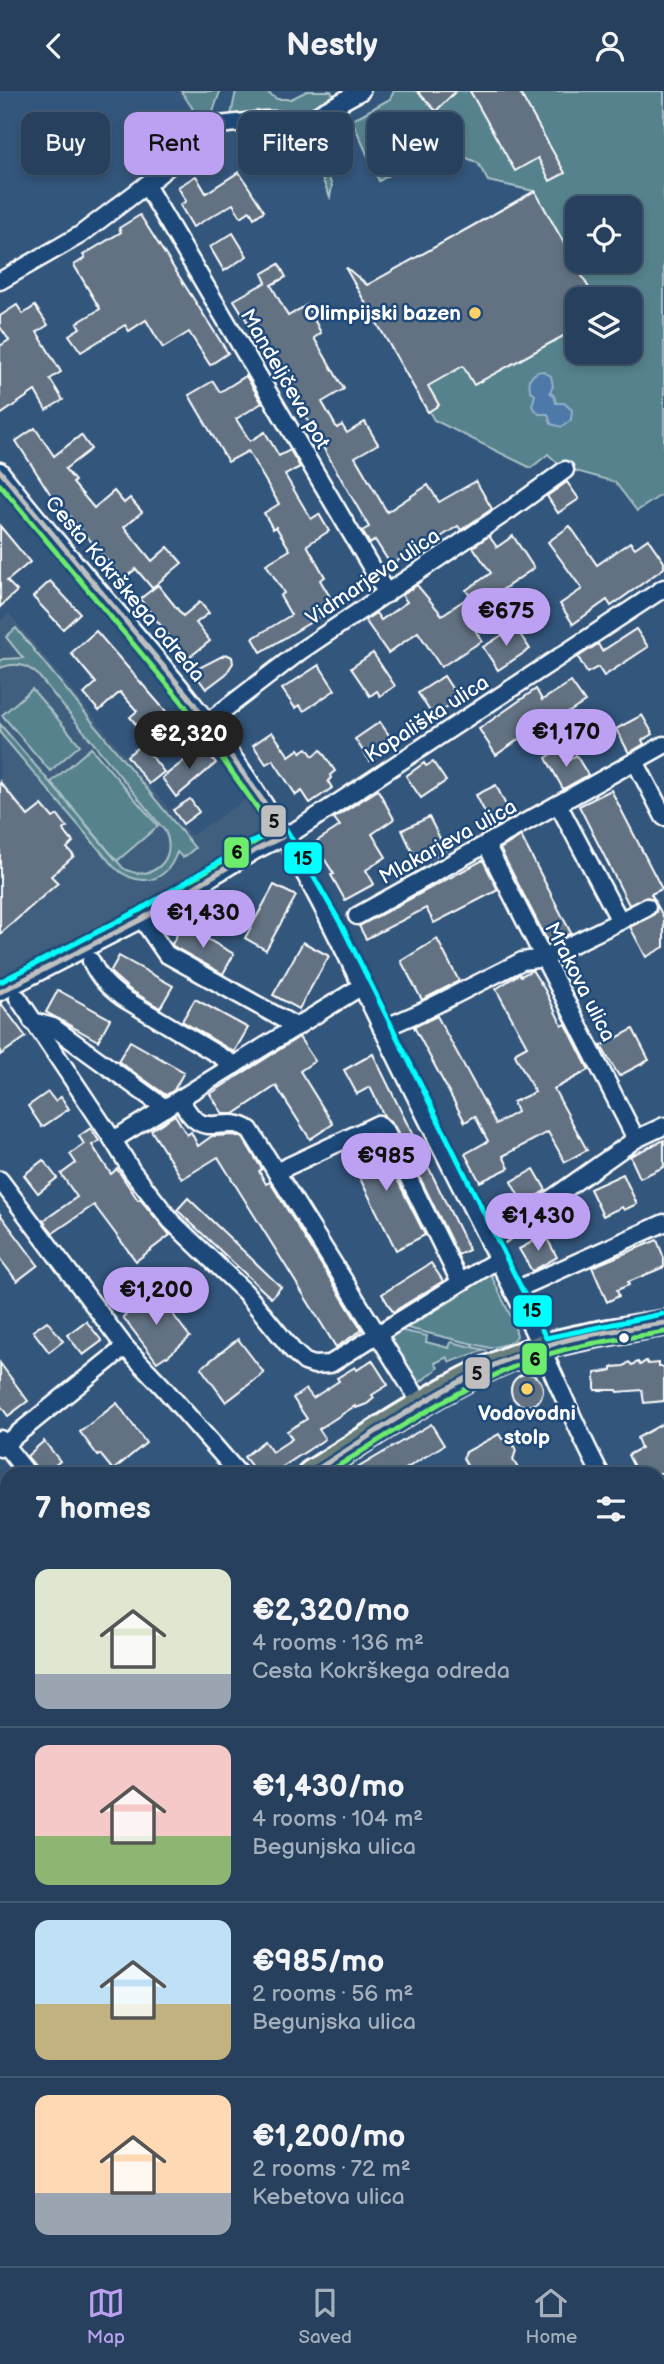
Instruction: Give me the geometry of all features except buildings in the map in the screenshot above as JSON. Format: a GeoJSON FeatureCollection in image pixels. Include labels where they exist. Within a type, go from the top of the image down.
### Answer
{"type":"FeatureCollection","features":[{"type":"Feature","properties":{"kind":"main road"},"geometry":{"type":"LineString","coordinates":[[321,1467],[433,1398],[492,1368],[541,1348],[664,1323]]}},
{"type":"Feature","properties":{"kind":"street"},"geometry":{"type":"LineString","coordinates":[[0,281],[80,235],[219,125],[264,120],[309,120],[361,91]]}},
{"type":"Feature","properties":{"kind":"street","name":"Mandeljčeva pot"},"geometry":{"type":"LineString","coordinates":[[146,185],[387,594]]}},
{"type":"Feature","properties":{"kind":"street","name":"Vidmarjeva ulica"},"geometry":{"type":"LineString","coordinates":[[208,722],[302,650],[565,470]]}},
{"type":"Feature","properties":{"kind":"street","name":"Cesta Kokrškega odreda"},"geometry":{"type":"LineString","coordinates":[[0,471],[85,575],[154,653],[208,722],[264,804],[297,860],[362,986],[597,1467]]}},
{"type":"Feature","properties":{"kind":"street","name":"Kopališka ulica"},"geometry":{"type":"LineString","coordinates":[[0,992],[142,919],[256,850],[309,822],[664,588]]}},
{"type":"Feature","properties":{"kind":"street","name":"Mlakarjeva ulica"},"geometry":{"type":"LineString","coordinates":[[357,916],[664,745]]}},
{"type":"Feature","properties":{"kind":"street"},"geometry":{"type":"LineString","coordinates":[[636,762],[664,817]]}},
{"type":"Feature","properties":{"kind":"street"},"geometry":{"type":"LineString","coordinates":[[558,804],[620,921]]}},
{"type":"Feature","properties":{"kind":"street","name":"Mrakova ulica"},"geometry":{"type":"LineString","coordinates":[[486,844],[636,1139]]}},
{"type":"Feature","properties":{"kind":"street"},"geometry":{"type":"LineString","coordinates":[[382,1029],[522,961],[544,958],[647,907]]}},
{"type":"Feature","properties":{"kind":"street"},"geometry":{"type":"LineString","coordinates":[[142,919],[166,954],[297,1027]]}},
{"type":"Feature","properties":{"kind":"street"},"geometry":{"type":"LineString","coordinates":[[91,961],[99,977],[115,992],[235,1065]]}},
{"type":"Feature","properties":{"kind":"street"},"geometry":{"type":"LineString","coordinates":[[113,1140],[362,986]]}},
{"type":"Feature","properties":{"kind":"street"},"geometry":{"type":"LineString","coordinates":[[18,998],[132,1171],[171,1221],[244,1292],[304,1362],[314,1365],[330,1364],[375,1329],[497,1260]]}},
{"type":"Feature","properties":{"kind":"street"},"geometry":{"type":"LineString","coordinates":[[32,1021],[54,1027],[165,1108]]}},
{"type":"Feature","properties":{"kind":"street"},"geometry":{"type":"LineString","coordinates":[[180,1099],[191,1117],[199,1123],[208,1126],[242,1124],[250,1131],[413,1391]]}},
{"type":"Feature","properties":{"kind":"street"},"geometry":{"type":"LineString","coordinates":[[276,1172],[378,1123],[386,1132],[460,1282]]}},
{"type":"Feature","properties":{"kind":"street"},"geometry":{"type":"LineString","coordinates":[[489,1243],[636,1139],[664,1126]]}},
{"type":"Feature","properties":{"kind":"street"},"geometry":{"type":"LineString","coordinates":[[0,1180],[125,1347],[233,1467]]}},
{"type":"Feature","properties":{"kind":"street"},"geometry":{"type":"LineString","coordinates":[[513,1291],[664,1223]]}},
{"type":"Feature","properties":{"kind":"street"},"geometry":{"type":"LineString","coordinates":[[22,1467],[1,1444],[125,1347]]}},
{"type":"Feature","properties":{"kind":"shaded area"},"geometry":{"type":"Polygon","coordinates":[[[542,371],[551,376],[553,386],[550,392],[556,403],[564,403],[572,410],[571,420],[562,427],[551,424],[548,414],[539,414],[532,406],[535,395],[530,390],[529,379],[542,371]]]}},
{"type":"Feature","properties":{"kind":"shaded area"},"geometry":{"type":"Polygon","coordinates":[[[9,613],[191,836],[246,799],[260,826],[251,838],[184,882],[0,980],[0,621],[9,613]]]}},
{"type":"Feature","properties":{"kind":"green space"},"geometry":{"type":"Polygon","coordinates":[[[181,91],[220,91],[213,112],[192,112],[193,109],[181,91]]]}},
{"type":"Feature","properties":{"kind":"green space"},"geometry":{"type":"Polygon","coordinates":[[[236,91],[265,91],[277,99],[291,99],[307,91],[331,91],[334,97],[302,112],[238,112],[231,115],[236,91]]]}},
{"type":"Feature","properties":{"kind":"green space"},"geometry":{"type":"Polygon","coordinates":[[[394,91],[664,91],[664,493],[637,511],[615,482],[573,470],[568,473],[548,454],[531,468],[434,420],[358,290],[359,277],[368,285],[534,191],[488,181],[478,163],[463,156],[463,112],[367,112],[367,154],[353,119],[390,99],[394,91]]]}},
{"type":"Feature","properties":{"kind":"green space"},"geometry":{"type":"Polygon","coordinates":[[[321,175],[328,175],[332,186],[330,197],[321,175]]]}},
{"type":"Feature","properties":{"kind":"green space"},"geometry":{"type":"Polygon","coordinates":[[[376,175],[389,175],[379,181],[376,175]]]}},
{"type":"Feature","properties":{"kind":"green space"},"geometry":{"type":"Polygon","coordinates":[[[16,628],[195,848],[183,858],[177,852],[166,871],[159,876],[142,880],[123,874],[114,867],[0,733],[0,724],[123,868],[143,873],[152,871],[165,860],[168,842],[165,831],[37,674],[20,665],[0,668],[0,661],[3,659],[23,658],[6,637],[16,628]]]}},
{"type":"Feature","properties":{"kind":"green space"},"geometry":{"type":"Polygon","coordinates":[[[32,689],[80,745],[50,771],[2,715],[32,689]]]}},
{"type":"Feature","properties":{"kind":"green space"},"geometry":{"type":"Polygon","coordinates":[[[91,748],[158,826],[117,861],[51,782],[91,748]]]}},
{"type":"Feature","properties":{"kind":"green space"},"geometry":{"type":"Polygon","coordinates":[[[490,1273],[514,1323],[517,1336],[512,1341],[490,1348],[407,1328],[461,1295],[463,1286],[490,1273]]]}},
{"type":"Feature","properties":{"kind":"green space"},"geometry":{"type":"Polygon","coordinates":[[[394,1329],[427,1336],[426,1342],[449,1348],[451,1342],[485,1350],[450,1362],[447,1357],[435,1363],[438,1368],[415,1386],[389,1343],[388,1336],[394,1329]]]}},
{"type":"Feature","properties":{"kind":"transit line","name":"5"},"geometry":{"type":"LineString","coordinates":[[0,471],[189,697],[265,804],[282,837],[142,919],[0,992]]}},
{"type":"Feature","properties":{"kind":"transit line","name":"6"},"geometry":{"type":"LineString","coordinates":[[0,485],[182,702],[258,809],[270,833],[138,911],[0,982]]}},
{"type":"Feature","properties":{"kind":"transit line","name":"15"},"geometry":{"type":"LineString","coordinates":[[0,982],[138,911],[252,842],[279,829],[286,829],[341,924],[546,1338],[662,1314]]}},
{"type":"Feature","properties":{"kind":"transit line","name":"5"},"geometry":{"type":"LineString","coordinates":[[321,1467],[452,1386],[511,1358],[572,1339],[664,1323]]}},
{"type":"Feature","properties":{"kind":"transit line","name":"6"},"geometry":{"type":"LineString","coordinates":[[337,1467],[432,1408],[514,1367],[573,1348],[664,1332]]}},
{"type":"Feature","properties":{"kind":"place","name":"Olimpijski bazen"},"geometry":{"type":"Point","coordinates":[475,313]}},
{"type":"Feature","properties":{"kind":"place","name":"Vodovodni stolp"},"geometry":{"type":"Point","coordinates":[527,1389]}}]}
